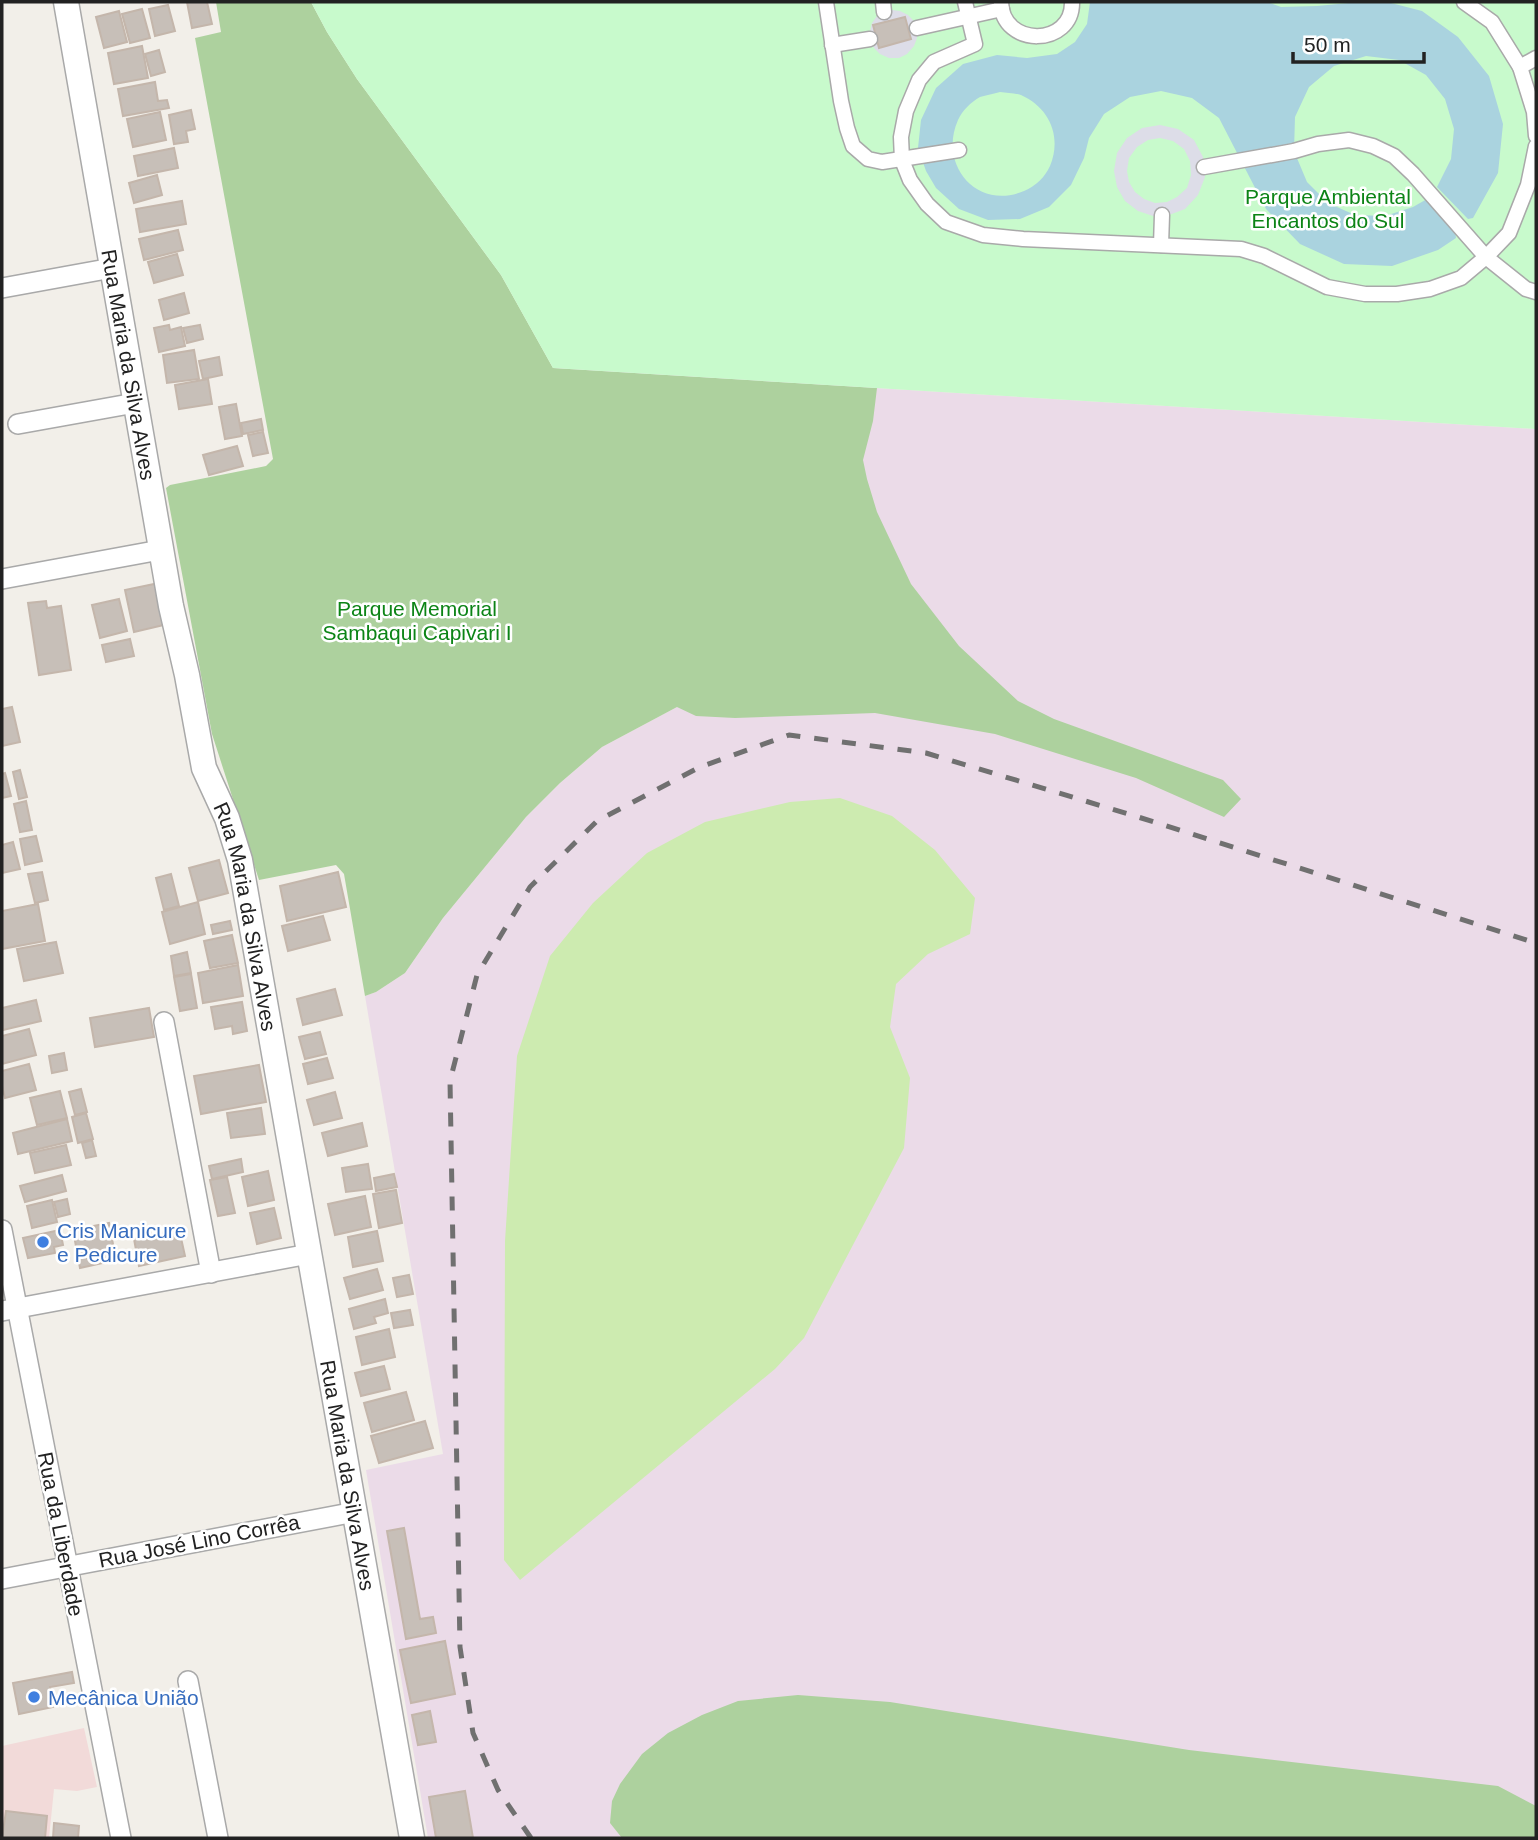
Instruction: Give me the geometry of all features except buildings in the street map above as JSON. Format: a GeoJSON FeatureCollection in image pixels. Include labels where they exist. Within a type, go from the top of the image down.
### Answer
{"type":"FeatureCollection","features":[{"type":"Feature","properties":{"kind":"street","name":"Rua Maria da Silva Alves"},"geometry":{"type":"LineString","coordinates":[[66,2],[171,606],[205,768],[227,818],[240,860],[412,1838]]}},
{"type":"Feature","properties":{"kind":"street"},"geometry":{"type":"LineString","coordinates":[[826,2],[844,114],[853,146],[868,159],[882,162],[959,150]]}},
{"type":"Feature","properties":{"kind":"street"},"geometry":{"type":"LineString","coordinates":[[917,28],[967,9],[1002,5],[1007,21],[1017,31],[1031,37],[1045,36],[1058,31],[1068,20],[1072,2]]}},
{"type":"Feature","properties":{"kind":"street"},"geometry":{"type":"LineString","coordinates":[[1464,2],[1492,22],[1520,67],[1534,112],[1536,136]]}},
{"type":"Feature","properties":{"kind":"street"},"geometry":{"type":"LineString","coordinates":[[967,9],[975,44],[934,62],[919,80],[906,111],[901,136],[909,159],[910,180],[927,204],[946,222],[983,235],[1241,249],[1264,256],[1327,287],[1396,294],[1430,289],[1461,278],[1509,233],[1528,185],[1536,146]]}},
{"type":"Feature","properties":{"kind":"street"},"geometry":{"type":"LineString","coordinates":[[832,45],[870,39]]}},
{"type":"Feature","properties":{"kind":"street"},"geometry":{"type":"LineString","coordinates":[[1520,67],[1536,58]]}},
{"type":"Feature","properties":{"kind":"street"},"geometry":{"type":"LineString","coordinates":[[1204,167],[1349,140],[1373,146],[1394,156],[1413,174],[1486,257],[1526,289],[1536,292]]}},
{"type":"Feature","properties":{"kind":"street"},"geometry":{"type":"LineString","coordinates":[[1161,246],[1162,215]]}},
{"type":"Feature","properties":{"kind":"street"},"geometry":{"type":"LineString","coordinates":[[2,288],[112,268]]}},
{"type":"Feature","properties":{"kind":"street"},"geometry":{"type":"LineString","coordinates":[[19,424],[135,403]]}},
{"type":"Feature","properties":{"kind":"street"},"geometry":{"type":"LineString","coordinates":[[2,579],[160,550]]}},
{"type":"Feature","properties":{"kind":"street"},"geometry":{"type":"LineString","coordinates":[[164,1022],[211,1273]]}},
{"type":"Feature","properties":{"kind":"street","name":"Rua da Liberdade"},"geometry":{"type":"LineString","coordinates":[[2,1230],[9,1309],[67,1566],[121,1838]]}},
{"type":"Feature","properties":{"kind":"street"},"geometry":{"type":"LineString","coordinates":[[9,1309],[309,1254]]}},
{"type":"Feature","properties":{"kind":"street","name":"Rua José Lino Corrêa"},"geometry":{"type":"LineString","coordinates":[[2,1578],[355,1512]]}},
{"type":"Feature","properties":{"kind":"street"},"geometry":{"type":"LineString","coordinates":[[188,1681],[218,1838]]}},
{"type":"Feature","properties":{"kind":"shaded area"},"geometry":{"type":"Polygon","coordinates":[[[892,10],[900,11],[913,20],[917,28],[917,38],[907,54],[899,58],[889,58],[874,48],[870,31],[877,16],[892,10]],[[905,17],[873,25],[879,48],[911,39],[905,17]]]}},
{"type":"Feature","properties":{"kind":"shaded area"},"geometry":{"type":"Polygon","coordinates":[[[1160,125],[1178,129],[1194,140],[1203,157],[1205,177],[1198,195],[1185,209],[1169,215],[1153,216],[1138,211],[1125,201],[1117,187],[1114,171],[1117,153],[1127,138],[1142,128],[1160,125]],[[1160,138],[1148,140],[1137,147],[1129,158],[1129,182],[1135,192],[1144,199],[1155,203],[1167,202],[1187,188],[1191,175],[1190,161],[1184,149],[1173,141],[1160,138]]]}},
{"type":"Feature","properties":{"kind":"shaded area"},"geometry":{"type":"Polygon","coordinates":[[[553,368],[1536,429],[1536,1838],[428,1838],[366,1470],[443,1454],[365,996],[405,973],[443,918],[526,817],[560,783],[602,747],[677,707],[553,368]]]}},
{"type":"Feature","properties":{"kind":"shaded area"},"geometry":{"type":"Polygon","coordinates":[[[84,1728],[97,1787],[77,1791],[54,1789],[49,1838],[2,1838],[2,1746],[84,1728]]]}},
{"type":"Feature","properties":{"kind":"green space","name":"Parque Memorial Sambaqui Capivari I"},"geometry":{"type":"Polygon","coordinates":[[[216,2],[311,2],[357,79],[501,275],[553,368],[877,388],[873,421],[863,460],[877,512],[911,584],[959,646],[1018,701],[1054,719],[1223,780],[1241,799],[1224,817],[1136,778],[995,734],[875,713],[735,718],[696,716],[677,707],[602,747],[560,783],[526,817],[443,918],[405,973],[365,996],[344,874],[336,865],[259,880],[212,734],[166,488],[266,466],[273,459],[195,38],[221,32],[216,2]]]}},
{"type":"Feature","properties":{"kind":"green space","name":"Parque Ambiental Encantos do Sul"},"geometry":{"type":"Polygon","coordinates":[[[311,2],[1536,2],[1536,429],[553,368],[501,275],[357,79],[311,2]]]}},
{"type":"Feature","properties":{"kind":"green space"},"geometry":{"type":"Polygon","coordinates":[[[840,798],[892,816],[935,850],[975,898],[970,934],[928,954],[896,984],[890,1027],[910,1078],[904,1148],[804,1338],[775,1369],[520,1580],[504,1560],[505,1241],[517,1056],[550,956],[593,903],[647,853],[705,822],[790,802],[840,798]]]}},
{"type":"Feature","properties":{"kind":"green space"},"geometry":{"type":"Polygon","coordinates":[[[798,1695],[890,1702],[1189,1750],[1498,1786],[1536,1806],[1536,1838],[622,1838],[610,1823],[612,1801],[620,1784],[642,1754],[668,1733],[702,1715],[738,1701],[798,1695]]]}},
{"type":"Feature","properties":{"kind":"water"},"geometry":{"type":"Polygon","coordinates":[[[1090,2],[1267,2],[1281,7],[1359,2],[1391,3],[1422,11],[1458,37],[1489,76],[1503,124],[1498,173],[1473,218],[1468,219],[1437,187],[1451,159],[1454,129],[1445,99],[1426,75],[1399,60],[1366,56],[1334,66],[1309,87],[1295,117],[1294,151],[1307,182],[1328,203],[1355,215],[1385,216],[1413,207],[1427,199],[1455,231],[1456,238],[1438,250],[1392,266],[1344,264],[1300,244],[1266,209],[1219,118],[1192,98],[1161,91],[1130,97],[1104,114],[1089,138],[1084,158],[1071,185],[1049,207],[1020,219],[988,220],[959,209],[936,188],[926,171],[918,148],[921,120],[936,88],[963,64],[997,55],[1027,58],[1057,54],[1075,42],[1087,24],[1090,2]],[[1000,92],[980,97],[964,110],[953,137],[953,153],[966,180],[977,189],[991,195],[1007,196],[1028,189],[1043,177],[1050,166],[1055,145],[1051,125],[1039,107],[1021,95],[1000,92]]]}},
{"type":"Feature","properties":{"kind":"railway"},"geometry":{"type":"LineString","coordinates":[[531,1838],[498,1790],[473,1733],[460,1647],[450,1081],[477,975],[530,887],[597,821],[700,767],[789,735],[926,753],[1536,943]]}},
{"type":"Feature","properties":{"kind":"place","name":"Cris Manicure e Pedicure"},"geometry":{"type":"Point","coordinates":[43,1242]}},
{"type":"Feature","properties":{"kind":"place","name":"Mecânica União"},"geometry":{"type":"Point","coordinates":[34,1697]}}]}
